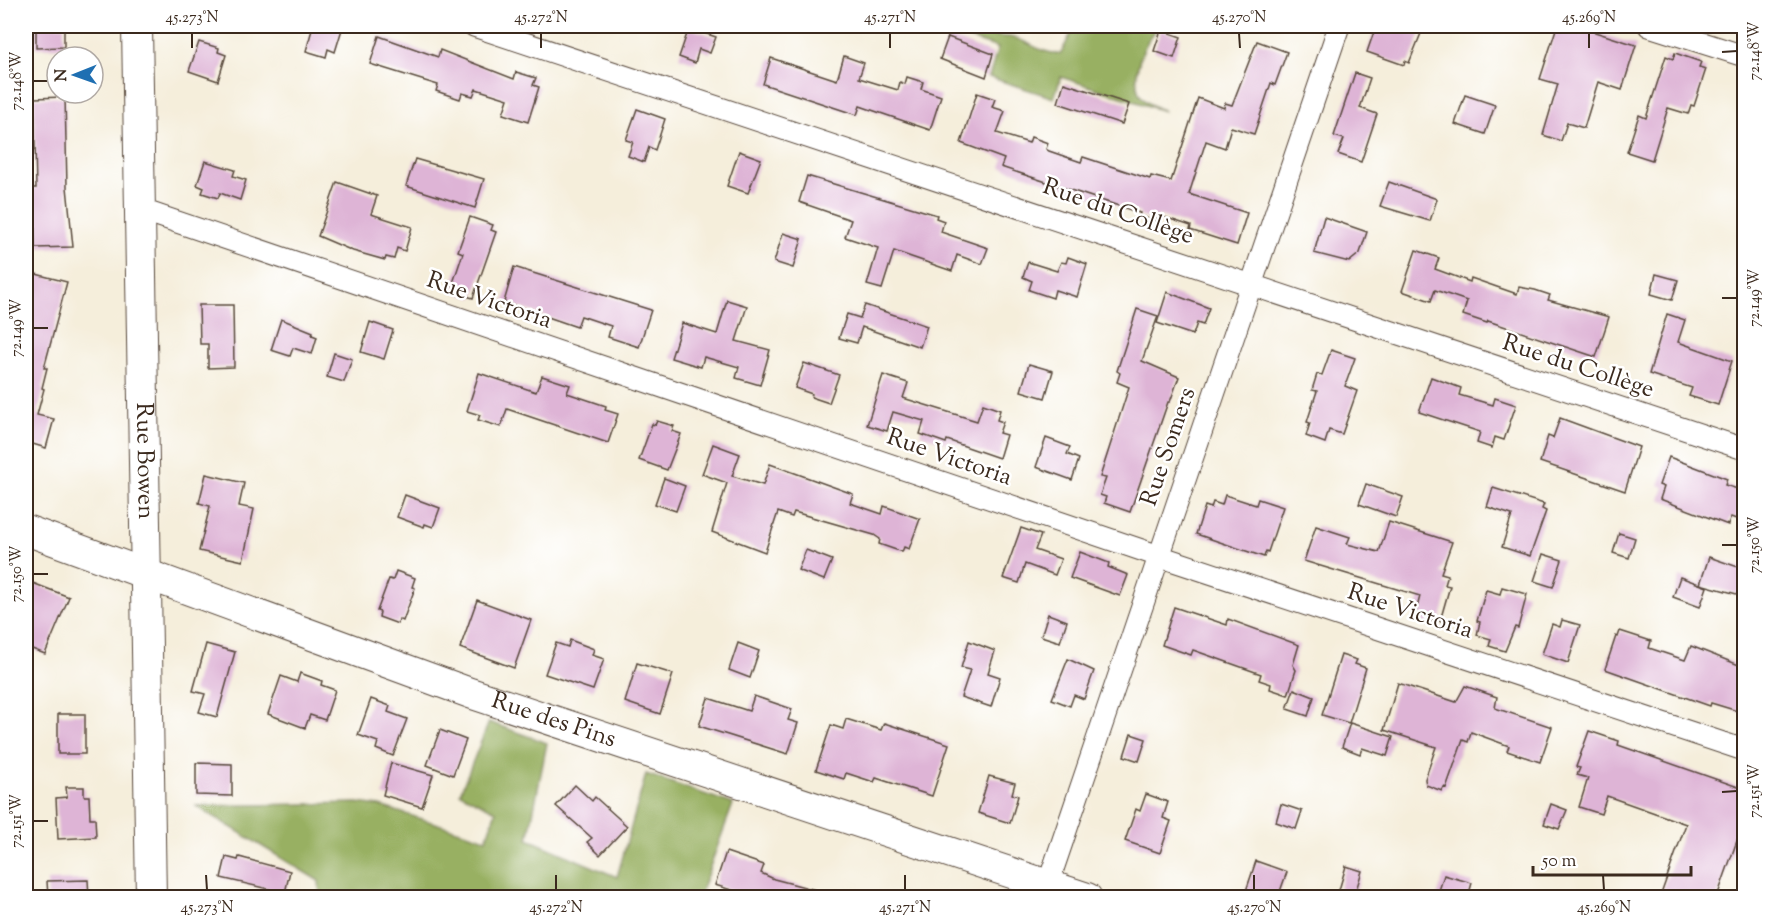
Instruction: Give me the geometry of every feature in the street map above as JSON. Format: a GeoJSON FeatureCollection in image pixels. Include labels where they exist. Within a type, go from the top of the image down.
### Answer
{"type":"FeatureCollection","features":[{"type":"Feature","properties":{"kind":"street","name":"Rue Bowen"},"geometry":{"type":"LineString","coordinates":[[137,26],[152,897]]}},
{"type":"Feature","properties":{"kind":"street","name":"Rue du Collège"},"geometry":{"type":"LineString","coordinates":[[474,26],[1744,449]]}},
{"type":"Feature","properties":{"kind":"street","name":"Rue Somers"},"geometry":{"type":"LineString","coordinates":[[1048,884],[1339,26]]}},
{"type":"Feature","properties":{"kind":"street"},"geometry":{"type":"LineString","coordinates":[[1649,26],[1744,56]]}},
{"type":"Feature","properties":{"kind":"street","name":"Rue Victoria"},"geometry":{"type":"LineString","coordinates":[[139,209],[1159,556],[1744,750]]}},
{"type":"Feature","properties":{"kind":"street","name":"Rue des Pins"},"geometry":{"type":"LineString","coordinates":[[26,530],[554,722],[1087,897]]}},
{"type":"Feature","properties":{"kind":"green space"},"geometry":{"type":"Polygon","coordinates":[[[931,26],[984,26],[985,32],[989,34],[1014,38],[1048,52],[1061,53],[1075,26],[1161,26],[1149,39],[1144,49],[1137,72],[1137,82],[1138,92],[1143,99],[1164,111],[1061,77],[1054,98],[989,77],[998,48],[931,26]]]}},
{"type":"Feature","properties":{"kind":"green space"},"geometry":{"type":"Polygon","coordinates":[[[489,722],[547,743],[528,839],[617,877],[646,774],[733,804],[699,897],[601,897],[585,891],[575,898],[320,897],[319,881],[196,806],[357,803],[380,806],[486,839],[496,811],[460,793],[489,722]]]}},
{"type":"Feature","properties":{"kind":"building"},"geometry":{"type":"Polygon","coordinates":[[[36,26],[64,26],[64,45],[45,45],[45,48],[36,48],[36,26]]]}},
{"type":"Feature","properties":{"kind":"building"},"geometry":{"type":"Polygon","coordinates":[[[313,26],[343,26],[335,52],[328,49],[326,57],[306,51],[313,26]]]}},
{"type":"Feature","properties":{"kind":"building"},"geometry":{"type":"Polygon","coordinates":[[[1376,26],[1424,26],[1409,63],[1405,61],[1404,65],[1367,52],[1376,26]]]}},
{"type":"Feature","properties":{"kind":"building"},"geometry":{"type":"Polygon","coordinates":[[[1557,26],[1576,26],[1636,45],[1622,90],[1598,82],[1584,128],[1567,123],[1561,141],[1543,135],[1558,84],[1540,79],[1557,26]]]}},
{"type":"Feature","properties":{"kind":"building"},"geometry":{"type":"Polygon","coordinates":[[[689,28],[716,37],[710,53],[699,49],[695,63],[679,57],[689,28]]]}},
{"type":"Feature","properties":{"kind":"building"},"geometry":{"type":"Polygon","coordinates":[[[1161,30],[1181,37],[1174,58],[1154,51],[1161,30]]]}},
{"type":"Feature","properties":{"kind":"building"},"geometry":{"type":"Polygon","coordinates":[[[379,36],[438,57],[440,50],[514,79],[516,72],[536,78],[533,85],[539,87],[528,122],[503,114],[508,99],[476,89],[473,96],[462,93],[460,99],[436,91],[438,85],[370,64],[379,36]]]}},
{"type":"Feature","properties":{"kind":"building"},"geometry":{"type":"Polygon","coordinates":[[[948,37],[993,54],[986,77],[940,59],[948,37]]]}},
{"type":"Feature","properties":{"kind":"building"},"geometry":{"type":"Polygon","coordinates":[[[1257,41],[1287,52],[1275,85],[1271,83],[1254,134],[1231,127],[1225,148],[1206,141],[1189,194],[1247,213],[1237,245],[1190,230],[1191,226],[1161,216],[1157,216],[1156,221],[1139,216],[1140,213],[1001,167],[1004,159],[961,143],[977,93],[995,99],[992,107],[1005,111],[997,133],[1029,143],[1031,137],[1048,143],[1046,149],[1049,151],[1081,162],[1083,157],[1150,179],[1151,176],[1171,181],[1198,98],[1224,108],[1225,103],[1232,105],[1257,41]]]}},
{"type":"Feature","properties":{"kind":"building"},"geometry":{"type":"Polygon","coordinates":[[[199,42],[219,48],[218,52],[226,55],[218,81],[189,71],[199,42]]]}},
{"type":"Feature","properties":{"kind":"building"},"geometry":{"type":"Polygon","coordinates":[[[1675,53],[1701,62],[1699,67],[1706,69],[1694,106],[1691,105],[1688,114],[1668,108],[1652,160],[1627,152],[1639,115],[1646,118],[1666,56],[1673,59],[1675,53]]]}},
{"type":"Feature","properties":{"kind":"building"},"geometry":{"type":"Polygon","coordinates":[[[844,56],[864,63],[859,78],[898,90],[900,82],[905,84],[907,77],[923,82],[921,89],[941,96],[930,130],[860,106],[857,115],[763,84],[771,58],[837,80],[844,56]]]}},
{"type":"Feature","properties":{"kind":"building"},"geometry":{"type":"Polygon","coordinates":[[[1355,73],[1370,78],[1360,108],[1377,114],[1361,162],[1338,154],[1344,139],[1334,136],[1355,73]]]}},
{"type":"Feature","properties":{"kind":"building"},"geometry":{"type":"Polygon","coordinates":[[[1064,83],[1129,104],[1122,124],[1058,103],[1064,83]]]}},
{"type":"Feature","properties":{"kind":"building"},"geometry":{"type":"Polygon","coordinates":[[[1465,95],[1495,105],[1485,134],[1455,124],[1465,95]]]}},
{"type":"Feature","properties":{"kind":"building"},"geometry":{"type":"Polygon","coordinates":[[[34,98],[45,98],[45,105],[65,105],[67,187],[73,247],[35,248],[34,210],[26,210],[26,188],[36,188],[34,98]]]}},
{"type":"Feature","properties":{"kind":"building"},"geometry":{"type":"Polygon","coordinates":[[[637,109],[665,119],[655,150],[649,147],[644,162],[628,156],[633,142],[626,140],[637,109]]]}},
{"type":"Feature","properties":{"kind":"building"},"geometry":{"type":"Polygon","coordinates":[[[739,151],[761,159],[748,193],[727,186],[739,151]]]}},
{"type":"Feature","properties":{"kind":"building"},"geometry":{"type":"Polygon","coordinates":[[[415,159],[484,179],[475,208],[406,186],[415,159]]]}},
{"type":"Feature","properties":{"kind":"building"},"geometry":{"type":"Polygon","coordinates":[[[205,161],[235,170],[233,176],[246,180],[240,200],[220,193],[218,198],[202,193],[204,188],[197,185],[205,161]]]}},
{"type":"Feature","properties":{"kind":"building"},"geometry":{"type":"Polygon","coordinates":[[[807,176],[937,215],[936,218],[944,221],[941,232],[988,248],[982,264],[957,255],[952,271],[894,251],[882,289],[867,285],[878,248],[845,237],[851,220],[799,202],[807,176]]]}},
{"type":"Feature","properties":{"kind":"building"},"geometry":{"type":"Polygon","coordinates":[[[337,182],[377,196],[371,214],[412,227],[405,251],[397,248],[394,259],[386,257],[385,260],[353,251],[318,236],[337,182]]]}},
{"type":"Feature","properties":{"kind":"building"},"geometry":{"type":"Polygon","coordinates":[[[1389,182],[1437,199],[1430,221],[1380,206],[1389,182]]]}},
{"type":"Feature","properties":{"kind":"building"},"geometry":{"type":"Polygon","coordinates":[[[470,217],[493,225],[491,230],[496,232],[473,298],[456,293],[457,288],[452,286],[463,253],[458,251],[470,217]]]}},
{"type":"Feature","properties":{"kind":"building"},"geometry":{"type":"Polygon","coordinates":[[[1324,217],[1367,232],[1360,253],[1349,262],[1314,253],[1324,217]]]}},
{"type":"Feature","properties":{"kind":"building"},"geometry":{"type":"Polygon","coordinates":[[[783,233],[802,239],[793,268],[774,262],[783,233]]]}},
{"type":"Feature","properties":{"kind":"building"},"geometry":{"type":"Polygon","coordinates":[[[1416,250],[1439,258],[1435,269],[1470,282],[1471,278],[1517,294],[1519,287],[1535,290],[1550,295],[1548,300],[1609,317],[1596,357],[1488,321],[1487,323],[1463,315],[1467,301],[1435,290],[1431,301],[1402,291],[1416,250]]]}},
{"type":"Feature","properties":{"kind":"building"},"geometry":{"type":"Polygon","coordinates":[[[1068,257],[1087,264],[1077,297],[1055,290],[1053,298],[1029,290],[1032,281],[1023,277],[1028,262],[1057,271],[1061,262],[1066,263],[1068,257]]]}},
{"type":"Feature","properties":{"kind":"building"},"geometry":{"type":"Polygon","coordinates":[[[514,267],[651,310],[639,347],[608,337],[611,326],[581,316],[577,327],[504,302],[514,267]]]}},
{"type":"Feature","properties":{"kind":"building"},"geometry":{"type":"Polygon","coordinates":[[[32,273],[67,282],[44,368],[47,368],[42,388],[44,389],[37,415],[54,419],[46,448],[26,442],[26,297],[32,273]]]}},
{"type":"Feature","properties":{"kind":"building"},"geometry":{"type":"Polygon","coordinates":[[[1656,274],[1678,280],[1672,300],[1651,294],[1656,274]]]}},
{"type":"Feature","properties":{"kind":"building"},"geometry":{"type":"Polygon","coordinates":[[[1167,292],[1209,308],[1203,325],[1197,323],[1193,335],[1157,323],[1167,292]]]}},
{"type":"Feature","properties":{"kind":"building"},"geometry":{"type":"Polygon","coordinates":[[[727,300],[747,306],[736,341],[770,350],[760,385],[736,378],[739,367],[704,357],[701,367],[671,358],[682,323],[717,334],[727,300]]]}},
{"type":"Feature","properties":{"kind":"building"},"geometry":{"type":"Polygon","coordinates":[[[199,305],[233,305],[234,367],[208,368],[208,344],[200,344],[199,305]]]}},
{"type":"Feature","properties":{"kind":"building"},"geometry":{"type":"Polygon","coordinates":[[[865,305],[927,326],[920,347],[862,327],[857,343],[839,338],[847,314],[860,318],[865,305]]]}},
{"type":"Feature","properties":{"kind":"building"},"geometry":{"type":"Polygon","coordinates":[[[1137,309],[1158,316],[1142,361],[1179,377],[1170,402],[1168,402],[1130,512],[1104,503],[1106,497],[1100,495],[1106,478],[1100,477],[1129,387],[1117,382],[1120,373],[1117,371],[1137,309]]]}},
{"type":"Feature","properties":{"kind":"building"},"geometry":{"type":"Polygon","coordinates":[[[1667,314],[1685,320],[1678,342],[1732,361],[1718,405],[1689,396],[1692,388],[1649,374],[1667,314]]]}},
{"type":"Feature","properties":{"kind":"building"},"geometry":{"type":"Polygon","coordinates":[[[281,319],[313,332],[312,335],[317,337],[312,354],[293,348],[290,356],[271,350],[281,319]]]}},
{"type":"Feature","properties":{"kind":"building"},"geometry":{"type":"Polygon","coordinates":[[[370,322],[393,330],[384,359],[361,352],[370,322]]]}},
{"type":"Feature","properties":{"kind":"building"},"geometry":{"type":"Polygon","coordinates":[[[1331,350],[1355,358],[1345,386],[1357,391],[1342,434],[1329,430],[1325,443],[1306,436],[1310,423],[1307,422],[1317,391],[1312,390],[1317,374],[1322,375],[1331,350]]]}},
{"type":"Feature","properties":{"kind":"building"},"geometry":{"type":"Polygon","coordinates":[[[334,353],[352,359],[344,382],[327,377],[334,353]]]}},
{"type":"Feature","properties":{"kind":"building"},"geometry":{"type":"Polygon","coordinates":[[[804,363],[839,375],[829,403],[795,388],[804,363]]]}},
{"type":"Feature","properties":{"kind":"building"},"geometry":{"type":"Polygon","coordinates":[[[1029,364],[1053,371],[1045,398],[1021,391],[1029,364]]]}},
{"type":"Feature","properties":{"kind":"building"},"geometry":{"type":"Polygon","coordinates":[[[479,373],[536,392],[542,376],[570,385],[567,393],[606,406],[605,410],[618,414],[608,443],[507,409],[501,427],[478,420],[480,415],[467,411],[479,373]]]}},
{"type":"Feature","properties":{"kind":"building"},"geometry":{"type":"Polygon","coordinates":[[[883,375],[908,383],[903,398],[977,421],[983,404],[1000,410],[997,420],[1003,422],[999,433],[1006,435],[999,458],[947,440],[946,443],[920,434],[924,421],[893,412],[887,431],[867,425],[883,375]]]}},
{"type":"Feature","properties":{"kind":"building"},"geometry":{"type":"Polygon","coordinates":[[[1431,377],[1461,388],[1459,395],[1493,405],[1495,398],[1516,405],[1504,440],[1495,437],[1492,448],[1477,443],[1480,432],[1419,412],[1431,377]]]}},
{"type":"Feature","properties":{"kind":"building"},"geometry":{"type":"Polygon","coordinates":[[[1560,418],[1639,447],[1625,491],[1540,462],[1548,436],[1553,438],[1560,418]]]}},
{"type":"Feature","properties":{"kind":"building"},"geometry":{"type":"Polygon","coordinates":[[[657,421],[674,426],[672,431],[681,434],[667,470],[639,460],[652,424],[655,425],[657,421]]]}},
{"type":"Feature","properties":{"kind":"building"},"geometry":{"type":"Polygon","coordinates":[[[1046,438],[1070,447],[1067,454],[1079,459],[1072,480],[1036,467],[1046,438]]]}},
{"type":"Feature","properties":{"kind":"building"},"geometry":{"type":"Polygon","coordinates":[[[713,444],[740,454],[732,476],[763,485],[770,464],[853,494],[850,503],[882,514],[884,506],[920,519],[909,549],[904,547],[902,552],[879,544],[880,539],[874,535],[794,512],[792,517],[778,512],[765,552],[712,532],[727,483],[702,474],[713,444]]]}},
{"type":"Feature","properties":{"kind":"building"},"geometry":{"type":"Polygon","coordinates":[[[1669,457],[1727,479],[1725,485],[1744,491],[1736,519],[1731,517],[1728,525],[1660,499],[1664,487],[1659,485],[1669,457]]]}},
{"type":"Feature","properties":{"kind":"building"},"geometry":{"type":"Polygon","coordinates":[[[206,474],[244,483],[239,506],[254,509],[243,561],[199,551],[210,506],[199,503],[206,474]]]}},
{"type":"Feature","properties":{"kind":"building"},"geometry":{"type":"Polygon","coordinates":[[[664,478],[685,486],[676,511],[655,504],[664,478]]]}},
{"type":"Feature","properties":{"kind":"building"},"geometry":{"type":"Polygon","coordinates":[[[1366,484],[1403,497],[1396,517],[1359,504],[1366,484]]]}},
{"type":"Feature","properties":{"kind":"building"},"geometry":{"type":"Polygon","coordinates":[[[1493,488],[1544,504],[1542,509],[1546,511],[1530,556],[1502,547],[1512,515],[1487,507],[1493,488]]]}},
{"type":"Feature","properties":{"kind":"building"},"geometry":{"type":"Polygon","coordinates":[[[405,495],[440,508],[433,527],[425,524],[424,527],[397,517],[405,495]]]}},
{"type":"Feature","properties":{"kind":"building"},"geometry":{"type":"Polygon","coordinates":[[[1225,495],[1256,505],[1258,499],[1283,507],[1268,552],[1266,551],[1264,557],[1196,534],[1205,506],[1211,508],[1213,502],[1222,505],[1225,495]]]}},
{"type":"Feature","properties":{"kind":"building"},"geometry":{"type":"Polygon","coordinates":[[[1389,522],[1452,542],[1441,573],[1448,575],[1445,585],[1450,586],[1440,621],[1432,619],[1430,625],[1414,620],[1420,596],[1304,561],[1316,526],[1350,537],[1347,544],[1379,552],[1389,522]]]}},
{"type":"Feature","properties":{"kind":"building"},"geometry":{"type":"Polygon","coordinates":[[[1021,528],[1041,535],[1035,550],[1061,559],[1055,575],[1025,564],[1019,583],[1003,578],[1021,528]]]}},
{"type":"Feature","properties":{"kind":"building"},"geometry":{"type":"Polygon","coordinates":[[[1619,533],[1635,538],[1629,558],[1613,553],[1619,533]]]}},
{"type":"Feature","properties":{"kind":"building"},"geometry":{"type":"Polygon","coordinates":[[[806,550],[832,560],[824,580],[798,570],[806,550]]]}},
{"type":"Feature","properties":{"kind":"building"},"geometry":{"type":"Polygon","coordinates":[[[1080,552],[1109,563],[1108,567],[1128,575],[1120,596],[1070,578],[1080,552]]]}},
{"type":"Feature","properties":{"kind":"building"},"geometry":{"type":"Polygon","coordinates":[[[1543,554],[1562,560],[1553,587],[1534,581],[1543,554]]]}},
{"type":"Feature","properties":{"kind":"building"},"geometry":{"type":"Polygon","coordinates":[[[1709,557],[1744,569],[1744,596],[1700,584],[1709,557]]]}},
{"type":"Feature","properties":{"kind":"building"},"geometry":{"type":"Polygon","coordinates":[[[396,571],[415,578],[412,587],[415,588],[403,621],[399,619],[398,624],[379,617],[380,612],[377,611],[389,579],[393,580],[396,571]]]}},
{"type":"Feature","properties":{"kind":"building"},"geometry":{"type":"Polygon","coordinates":[[[1680,577],[1707,587],[1700,607],[1673,597],[1680,577]]]}},
{"type":"Feature","properties":{"kind":"building"},"geometry":{"type":"Polygon","coordinates":[[[30,582],[69,597],[45,654],[27,647],[30,639],[26,637],[26,594],[30,582]]]}},
{"type":"Feature","properties":{"kind":"building"},"geometry":{"type":"Polygon","coordinates":[[[1502,587],[1527,594],[1518,628],[1515,627],[1505,651],[1489,646],[1491,639],[1477,635],[1480,622],[1477,621],[1486,590],[1500,594],[1502,587]]]}},
{"type":"Feature","properties":{"kind":"building"},"geometry":{"type":"Polygon","coordinates":[[[477,600],[531,620],[514,668],[460,648],[477,600]]]}},
{"type":"Feature","properties":{"kind":"building"},"geometry":{"type":"Polygon","coordinates":[[[1174,607],[1227,625],[1228,619],[1299,645],[1293,665],[1296,670],[1288,695],[1270,689],[1271,684],[1259,680],[1261,674],[1193,650],[1191,655],[1162,645],[1174,607]]]}},
{"type":"Feature","properties":{"kind":"building"},"geometry":{"type":"Polygon","coordinates":[[[1048,614],[1067,621],[1060,642],[1041,636],[1048,614]]]}},
{"type":"Feature","properties":{"kind":"building"},"geometry":{"type":"Polygon","coordinates":[[[1562,620],[1580,625],[1568,663],[1542,654],[1552,624],[1560,627],[1562,620]]]}},
{"type":"Feature","properties":{"kind":"building"},"geometry":{"type":"Polygon","coordinates":[[[1620,631],[1651,641],[1649,648],[1685,660],[1691,646],[1744,667],[1744,713],[1711,703],[1710,706],[1605,669],[1616,636],[1618,637],[1620,631]]]}},
{"type":"Feature","properties":{"kind":"building"},"geometry":{"type":"Polygon","coordinates":[[[570,640],[594,649],[592,655],[604,659],[593,690],[545,674],[556,643],[568,647],[570,640]]]}},
{"type":"Feature","properties":{"kind":"building"},"geometry":{"type":"Polygon","coordinates":[[[969,641],[995,651],[988,673],[1000,677],[991,707],[961,697],[970,670],[961,668],[969,641]]]}},
{"type":"Feature","properties":{"kind":"building"},"geometry":{"type":"Polygon","coordinates":[[[738,643],[759,651],[750,678],[729,670],[738,643]]]}},
{"type":"Feature","properties":{"kind":"building"},"geometry":{"type":"Polygon","coordinates":[[[206,644],[235,652],[217,717],[199,712],[205,694],[193,691],[206,644]]]}},
{"type":"Feature","properties":{"kind":"building"},"geometry":{"type":"Polygon","coordinates":[[[1341,655],[1357,660],[1355,664],[1366,668],[1349,723],[1322,715],[1341,655]]]}},
{"type":"Feature","properties":{"kind":"building"},"geometry":{"type":"Polygon","coordinates":[[[1068,659],[1094,671],[1084,699],[1074,695],[1070,706],[1052,699],[1068,659]]]}},
{"type":"Feature","properties":{"kind":"building"},"geometry":{"type":"Polygon","coordinates":[[[637,663],[673,674],[660,714],[625,702],[637,663]]]}},
{"type":"Feature","properties":{"kind":"building"},"geometry":{"type":"Polygon","coordinates":[[[300,673],[322,681],[321,685],[335,690],[325,720],[310,715],[305,728],[268,714],[281,676],[297,682],[300,673]]]}},
{"type":"Feature","properties":{"kind":"building"},"geometry":{"type":"Polygon","coordinates":[[[1398,683],[1456,702],[1465,686],[1497,697],[1495,708],[1552,727],[1540,762],[1507,751],[1509,746],[1471,732],[1468,742],[1463,740],[1446,788],[1444,787],[1442,791],[1426,785],[1425,779],[1436,747],[1384,730],[1398,683]]]}},
{"type":"Feature","properties":{"kind":"building"},"geometry":{"type":"Polygon","coordinates":[[[1294,689],[1314,697],[1308,716],[1287,709],[1294,689]]]}},
{"type":"Feature","properties":{"kind":"building"},"geometry":{"type":"Polygon","coordinates":[[[754,696],[792,709],[788,720],[798,723],[788,754],[699,726],[708,698],[749,711],[754,696]]]}},
{"type":"Feature","properties":{"kind":"building"},"geometry":{"type":"Polygon","coordinates":[[[371,699],[390,706],[388,712],[407,719],[393,756],[376,749],[378,742],[358,735],[371,699]]]}},
{"type":"Feature","properties":{"kind":"building"},"geometry":{"type":"Polygon","coordinates":[[[58,714],[85,714],[85,754],[58,754],[58,714]]]}},
{"type":"Feature","properties":{"kind":"building"},"geometry":{"type":"Polygon","coordinates":[[[846,719],[881,730],[884,723],[949,744],[932,796],[876,778],[874,782],[846,773],[844,779],[816,770],[831,725],[843,729],[846,719]]]}},
{"type":"Feature","properties":{"kind":"building"},"geometry":{"type":"Polygon","coordinates":[[[1350,723],[1393,737],[1387,756],[1362,748],[1360,754],[1342,747],[1350,723]]]}},
{"type":"Feature","properties":{"kind":"building"},"geometry":{"type":"Polygon","coordinates":[[[440,730],[466,740],[453,775],[427,765],[440,730]]]}},
{"type":"Feature","properties":{"kind":"building"},"geometry":{"type":"Polygon","coordinates":[[[1589,731],[1619,741],[1618,745],[1744,789],[1744,840],[1738,838],[1717,897],[1660,897],[1686,824],[1607,796],[1601,814],[1579,807],[1588,778],[1577,775],[1580,768],[1576,767],[1589,731]]]}},
{"type":"Feature","properties":{"kind":"building"},"geometry":{"type":"Polygon","coordinates":[[[1131,734],[1146,739],[1139,761],[1124,756],[1131,734]]]}},
{"type":"Feature","properties":{"kind":"building"},"geometry":{"type":"Polygon","coordinates":[[[196,763],[232,764],[232,796],[196,795],[196,763]]]}},
{"type":"Feature","properties":{"kind":"building"},"geometry":{"type":"Polygon","coordinates":[[[391,763],[433,775],[422,807],[383,795],[391,763]]]}},
{"type":"Feature","properties":{"kind":"building"},"geometry":{"type":"Polygon","coordinates":[[[989,776],[1015,783],[1012,794],[1018,796],[1010,823],[978,813],[989,776]]]}},
{"type":"Feature","properties":{"kind":"building"},"geometry":{"type":"Polygon","coordinates":[[[575,785],[592,801],[595,797],[627,826],[600,855],[587,842],[592,838],[556,806],[575,785]]]}},
{"type":"Feature","properties":{"kind":"building"},"geometry":{"type":"Polygon","coordinates":[[[66,787],[84,787],[84,796],[89,796],[90,818],[95,818],[96,837],[58,839],[56,798],[67,797],[66,787]]]}},
{"type":"Feature","properties":{"kind":"building"},"geometry":{"type":"Polygon","coordinates":[[[1146,794],[1168,802],[1163,818],[1171,821],[1160,853],[1125,841],[1136,809],[1140,811],[1146,794]]]}},
{"type":"Feature","properties":{"kind":"building"},"geometry":{"type":"Polygon","coordinates":[[[1281,804],[1302,811],[1296,829],[1276,822],[1281,804]]]}},
{"type":"Feature","properties":{"kind":"building"},"geometry":{"type":"Polygon","coordinates":[[[1551,804],[1567,810],[1559,829],[1544,824],[1551,804]]]}},
{"type":"Feature","properties":{"kind":"building"},"geometry":{"type":"Polygon","coordinates":[[[726,852],[764,865],[761,873],[774,879],[824,892],[823,897],[754,897],[715,885],[726,852]]]}},
{"type":"Feature","properties":{"kind":"building"},"geometry":{"type":"Polygon","coordinates":[[[226,857],[238,860],[239,857],[290,871],[285,893],[221,878],[226,857]]]}},
{"type":"Feature","properties":{"kind":"building"},"geometry":{"type":"Polygon","coordinates":[[[1256,861],[1287,872],[1278,897],[1244,897],[1256,861]]]}},
{"type":"Feature","properties":{"kind":"building"},"geometry":{"type":"Polygon","coordinates":[[[1346,866],[1362,871],[1354,897],[1337,897],[1346,866]]]}},
{"type":"Feature","properties":{"kind":"building"},"geometry":{"type":"Polygon","coordinates":[[[1444,875],[1472,883],[1468,897],[1437,897],[1444,875]]]}},
{"type":"Feature","properties":{"kind":"building"},"geometry":{"type":"Polygon","coordinates":[[[88,880],[89,897],[48,897],[47,881],[88,880]]]}}]}
